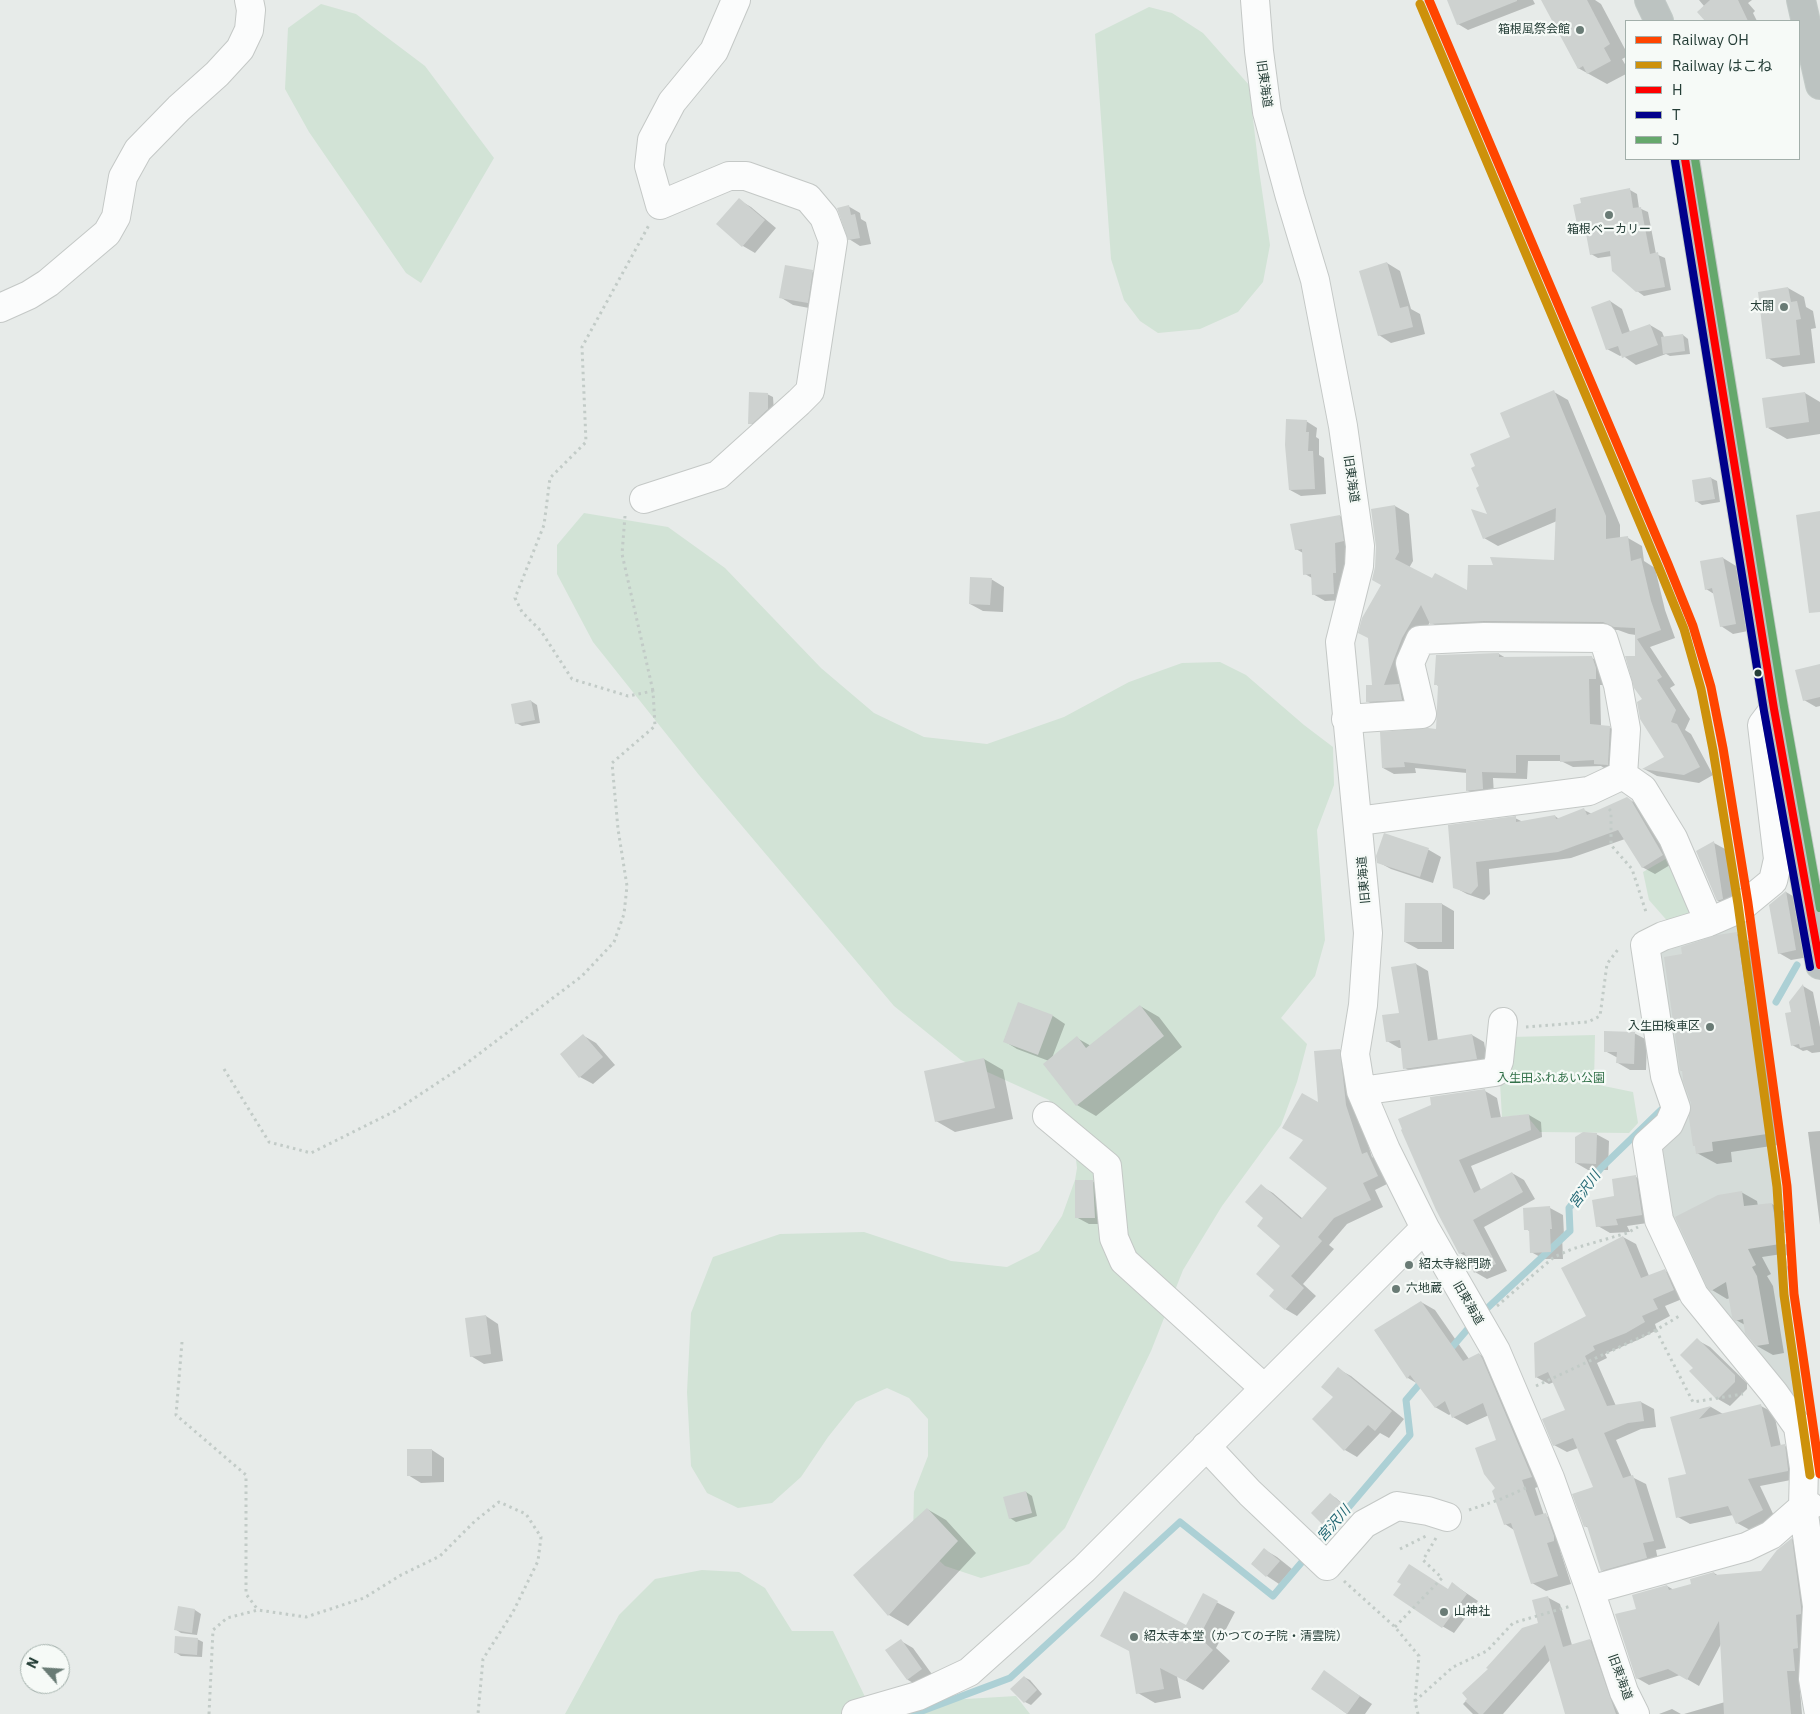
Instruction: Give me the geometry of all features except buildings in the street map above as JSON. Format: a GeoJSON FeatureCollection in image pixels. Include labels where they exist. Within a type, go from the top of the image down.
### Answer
{"type":"FeatureCollection","features":[{"type":"Feature","properties":{"kind":"highway"},"geometry":{"type":"LineString","coordinates":[[1649,0],[1658,20]]}},
{"type":"Feature","properties":{"kind":"highway"},"geometry":{"type":"LineString","coordinates":[[1660,0],[1663,20]]}},
{"type":"Feature","properties":{"kind":"highway"},"geometry":{"type":"LineString","coordinates":[[1801,0],[1820,85]]}},
{"type":"Feature","properties":{"kind":"highway"},"geometry":{"type":"LineString","coordinates":[[1685,160],[1774,709],[1818,948]]}},
{"type":"Feature","properties":{"kind":"street"},"geometry":{"type":"LineString","coordinates":[[0,308],[29,295],[48,283],[106,233],[116,217],[123,177],[138,150],[179,108],[217,74],[240,49],[249,30],[251,10],[249,0]]}},
{"type":"Feature","properties":{"kind":"street"},"geometry":{"type":"LineString","coordinates":[[644,498],[718,475],[810,391],[833,241],[824,217],[808,198],[746,176],[729,176],[660,205],[649,166],[652,140],[672,102],[714,51],[736,0]]}},
{"type":"Feature","properties":{"kind":"street","name":"旧東海道"},"geometry":{"type":"LineString","coordinates":[[1255,0],[1259,51],[1268,112],[1290,197],[1316,280],[1343,426],[1360,546],[1359,566],[1340,642],[1368,933],[1364,1005],[1355,1054],[1361,1091],[1386,1150],[1425,1228],[1496,1351],[1550,1478],[1592,1594],[1624,1692],[1635,1714]]}},
{"type":"Feature","properties":{"kind":"street"},"geometry":{"type":"LineString","coordinates":[[1636,0],[1652,20]]}},
{"type":"Feature","properties":{"kind":"street"},"geometry":{"type":"LineString","coordinates":[[1346,719],[1422,714],[1410,663],[1420,640],[1484,637],[1603,638],[1618,685],[1626,729],[1623,774]]}},
{"type":"Feature","properties":{"kind":"street"},"geometry":{"type":"LineString","coordinates":[[1774,709],[1762,725],[1778,859],[1773,881],[1739,909],[1709,922],[1663,936],[1645,945],[1665,1076],[1676,1108],[1669,1124],[1647,1144],[1659,1216],[1694,1295],[1771,1390],[1798,1427],[1804,1468],[1806,1506],[1817,1606],[1813,1679],[1818,1714]]}},
{"type":"Feature","properties":{"kind":"street"},"geometry":{"type":"LineString","coordinates":[[1358,821],[1589,791],[1623,774]]}},
{"type":"Feature","properties":{"kind":"street"},"geometry":{"type":"LineString","coordinates":[[1623,774],[1643,789],[1672,838],[1709,922]]}},
{"type":"Feature","properties":{"kind":"street"},"geometry":{"type":"LineString","coordinates":[[1361,1091],[1495,1072],[1499,1061],[1503,1025]]}},
{"type":"Feature","properties":{"kind":"street"},"geometry":{"type":"LineString","coordinates":[[1047,1116],[1107,1166],[1114,1238],[1124,1261],[1264,1388]]}},
{"type":"Feature","properties":{"kind":"street"},"geometry":{"type":"LineString","coordinates":[[856,1714],[918,1696],[969,1672],[1084,1569],[1425,1228]]}},
{"type":"Feature","properties":{"kind":"street"},"geometry":{"type":"LineString","coordinates":[[1206,1446],[1250,1493],[1327,1566],[1364,1524],[1397,1506],[1428,1511],[1440,1524]]}},
{"type":"Feature","properties":{"kind":"street"},"geometry":{"type":"LineString","coordinates":[[1592,1594],[1746,1546],[1771,1535],[1806,1506]]}},
{"type":"Feature","properties":{"kind":"path"},"geometry":{"type":"LineString","coordinates":[[653,691],[628,696],[572,679],[541,631],[522,612],[515,598],[544,525],[550,478],[586,442],[582,347],[660,205]]}},
{"type":"Feature","properties":{"kind":"path"},"geometry":{"type":"LineString","coordinates":[[224,1069],[269,1142],[311,1152],[395,1111],[456,1071],[582,976],[614,942],[624,914],[627,886],[618,829],[612,763],[655,726],[653,691],[622,554],[626,516],[644,498]]}},
{"type":"Feature","properties":{"kind":"path"},"geometry":{"type":"LineString","coordinates":[[1596,787],[1611,811],[1611,845],[1632,869],[1646,912],[1640,920]]}},
{"type":"Feature","properties":{"kind":"path"},"geometry":{"type":"LineString","coordinates":[[1503,1025],[1588,1022],[1600,1016],[1607,964],[1624,942]]}},
{"type":"Feature","properties":{"kind":"path"},"geometry":{"type":"LineString","coordinates":[[1478,1320],[1554,1257],[1572,1249],[1627,1233],[1659,1216]]}},
{"type":"Feature","properties":{"kind":"path"},"geometry":{"type":"LineString","coordinates":[[1515,1395],[1656,1330],[1700,1303]]}},
{"type":"Feature","properties":{"kind":"path"},"geometry":{"type":"LineString","coordinates":[[1656,1330],[1693,1402],[1771,1390]]}},
{"type":"Feature","properties":{"kind":"path"},"geometry":{"type":"LineString","coordinates":[[182,1342],[176,1415],[246,1475],[246,1594],[258,1610]]}},
{"type":"Feature","properties":{"kind":"path"},"geometry":{"type":"LineString","coordinates":[[1400,1549],[1440,1524],[1501,1499]]}},
{"type":"Feature","properties":{"kind":"path"},"geometry":{"type":"LineString","coordinates":[[209,1714],[213,1630],[227,1618],[258,1610],[306,1617],[364,1598],[401,1575],[440,1556],[475,1520],[498,1502],[526,1514],[541,1537],[538,1561],[513,1612],[483,1659],[478,1714]]}},
{"type":"Feature","properties":{"kind":"path"},"geometry":{"type":"LineString","coordinates":[[1395,1627],[1442,1578],[1423,1560]]}},
{"type":"Feature","properties":{"kind":"path"},"geometry":{"type":"LineString","coordinates":[[1327,1566],[1395,1627],[1419,1656],[1415,1701],[1418,1714]]}},
{"type":"Feature","properties":{"kind":"path"},"geometry":{"type":"LineString","coordinates":[[1415,1701],[1453,1667],[1487,1651],[1513,1623],[1592,1594]]}},
{"type":"Feature","properties":{"kind":"shaded area","name":"入生田検車区"},"geometry":{"type":"Polygon","coordinates":[[[1740,920],[1772,1135],[1775,1200],[1806,1422],[1710,1307],[1666,1221],[1657,1149],[1681,1122],[1653,959],[1661,944],[1740,920]]]}},
{"type":"Feature","properties":{"kind":"green space"},"geometry":{"type":"Polygon","coordinates":[[[321,4],[356,14],[425,66],[494,158],[421,283],[406,273],[309,132],[285,89],[288,28],[321,4]]]}},
{"type":"Feature","properties":{"kind":"green space"},"geometry":{"type":"Polygon","coordinates":[[[1149,7],[1172,13],[1203,33],[1249,85],[1270,245],[1263,282],[1238,312],[1200,329],[1158,333],[1140,321],[1124,300],[1111,259],[1095,34],[1149,7]]]}},
{"type":"Feature","properties":{"kind":"green space"},"geometry":{"type":"Polygon","coordinates":[[[584,513],[668,527],[725,568],[821,668],[874,713],[924,737],[987,744],[1064,717],[1129,682],[1182,663],[1220,662],[1246,675],[1304,725],[1333,747],[1334,785],[1317,830],[1325,940],[1315,976],[1281,1018],[1307,1044],[1297,1082],[1281,1125],[1222,1206],[1183,1270],[1151,1351],[1065,1528],[1029,1564],[981,1578],[945,1566],[913,1537],[914,1492],[928,1456],[928,1419],[909,1398],[887,1388],[856,1402],[828,1437],[801,1477],[772,1503],[738,1508],[707,1493],[691,1466],[687,1392],[691,1313],[713,1257],[780,1234],[864,1232],[951,1261],[1007,1267],[1039,1251],[1062,1216],[1075,1180],[1077,1168],[1073,1133],[1049,1100],[961,1060],[894,1006],[699,775],[593,642],[557,574],[557,545],[584,513]]]}},
{"type":"Feature","properties":{"kind":"green space"},"geometry":{"type":"Polygon","coordinates":[[[1669,857],[1697,911],[1670,924],[1649,900],[1643,872],[1669,857]]]}},
{"type":"Feature","properties":{"kind":"green space","name":"入生田ふれあい公園"},"geometry":{"type":"Polygon","coordinates":[[[1595,1035],[1594,1084],[1633,1092],[1638,1123],[1629,1133],[1540,1132],[1526,1115],[1502,1117],[1500,1083],[1510,1037],[1595,1035]]]}},
{"type":"Feature","properties":{"kind":"green space"},"geometry":{"type":"Polygon","coordinates":[[[702,1570],[739,1572],[765,1588],[792,1631],[833,1631],[869,1705],[887,1714],[565,1714],[619,1615],[655,1579],[702,1570]]]}},
{"type":"Feature","properties":{"kind":"green space"},"geometry":{"type":"Polygon","coordinates":[[[1016,1696],[1030,1714],[917,1714],[949,1700],[1016,1696]]]}},
{"type":"Feature","properties":{"kind":"waterway","name":"宮沢川"},"geometry":{"type":"LineString","coordinates":[[1776,1002],[1797,965]]}},
{"type":"Feature","properties":{"kind":"waterway","name":"宮沢川"},"geometry":{"type":"LineString","coordinates":[[1481,1314],[1570,1231],[1569,1208],[1601,1168],[1661,1110]]}},
{"type":"Feature","properties":{"kind":"waterway","name":"宮沢川"},"geometry":{"type":"LineString","coordinates":[[1447,1353],[1472,1324]]}},
{"type":"Feature","properties":{"kind":"waterway","name":"宮沢川"},"geometry":{"type":"LineString","coordinates":[[1314,1548],[1410,1435],[1406,1400],[1423,1380]]}},
{"type":"Feature","properties":{"kind":"waterway","name":"宮沢川"},"geometry":{"type":"LineString","coordinates":[[914,1714],[1010,1678],[1180,1522],[1273,1596],[1307,1556]]}},
{"type":"Feature","properties":{"kind":"railway"},"geometry":{"type":"LineString","coordinates":[[1777,1190],[1794,1294]]}},
{"type":"Feature","properties":{"kind":"rail line","name":"OH"},"geometry":{"type":"LineString","coordinates":[[1429,0],[1668,564],[1693,626],[1711,687],[1723,748],[1748,903],[1787,1186],[1794,1294],[1820,1474]]}},
{"type":"Feature","properties":{"kind":"rail line","name":"はこね"},"geometry":{"type":"LineString","coordinates":[[1420,4],[1659,568],[1684,629],[1701,689],[1738,904],[1777,1187],[1784,1295],[1810,1475]]}},
{"type":"Feature","properties":{"kind":"transit line","name":"H"},"geometry":{"type":"LineString","coordinates":[[1685,160],[1774,709],[1820,965]]}},
{"type":"Feature","properties":{"kind":"transit line","name":"J"},"geometry":{"type":"LineString","coordinates":[[1695,160],[1784,707],[1820,908]]}},
{"type":"Feature","properties":{"kind":"transit line","name":"T"},"geometry":{"type":"LineString","coordinates":[[1675,161],[1764,711],[1810,967]]}},
{"type":"Feature","properties":{"kind":"place","name":"箱根風祭会館"},"geometry":{"type":"Point","coordinates":[1580,30]}},
{"type":"Feature","properties":{"kind":"place","name":"箱根ベーカリー"},"geometry":{"type":"Point","coordinates":[1609,215]}},
{"type":"Feature","properties":{"kind":"place","name":"太閤"},"geometry":{"type":"Point","coordinates":[1784,307]}},
{"type":"Feature","properties":{"kind":"place","name":"入生田検車区"},"geometry":{"type":"Point","coordinates":[1710,1027]}},
{"type":"Feature","properties":{"kind":"place","name":"紹太寺総門跡"},"geometry":{"type":"Point","coordinates":[1409,1265]}},
{"type":"Feature","properties":{"kind":"place","name":"六地蔵"},"geometry":{"type":"Point","coordinates":[1396,1289]}},
{"type":"Feature","properties":{"kind":"place","name":"山神社"},"geometry":{"type":"Point","coordinates":[1444,1612]}},
{"type":"Feature","properties":{"kind":"place","name":"紹太寺本堂（かつての子院・清雲院）"},"geometry":{"type":"Point","coordinates":[1134,1637]}}]}
